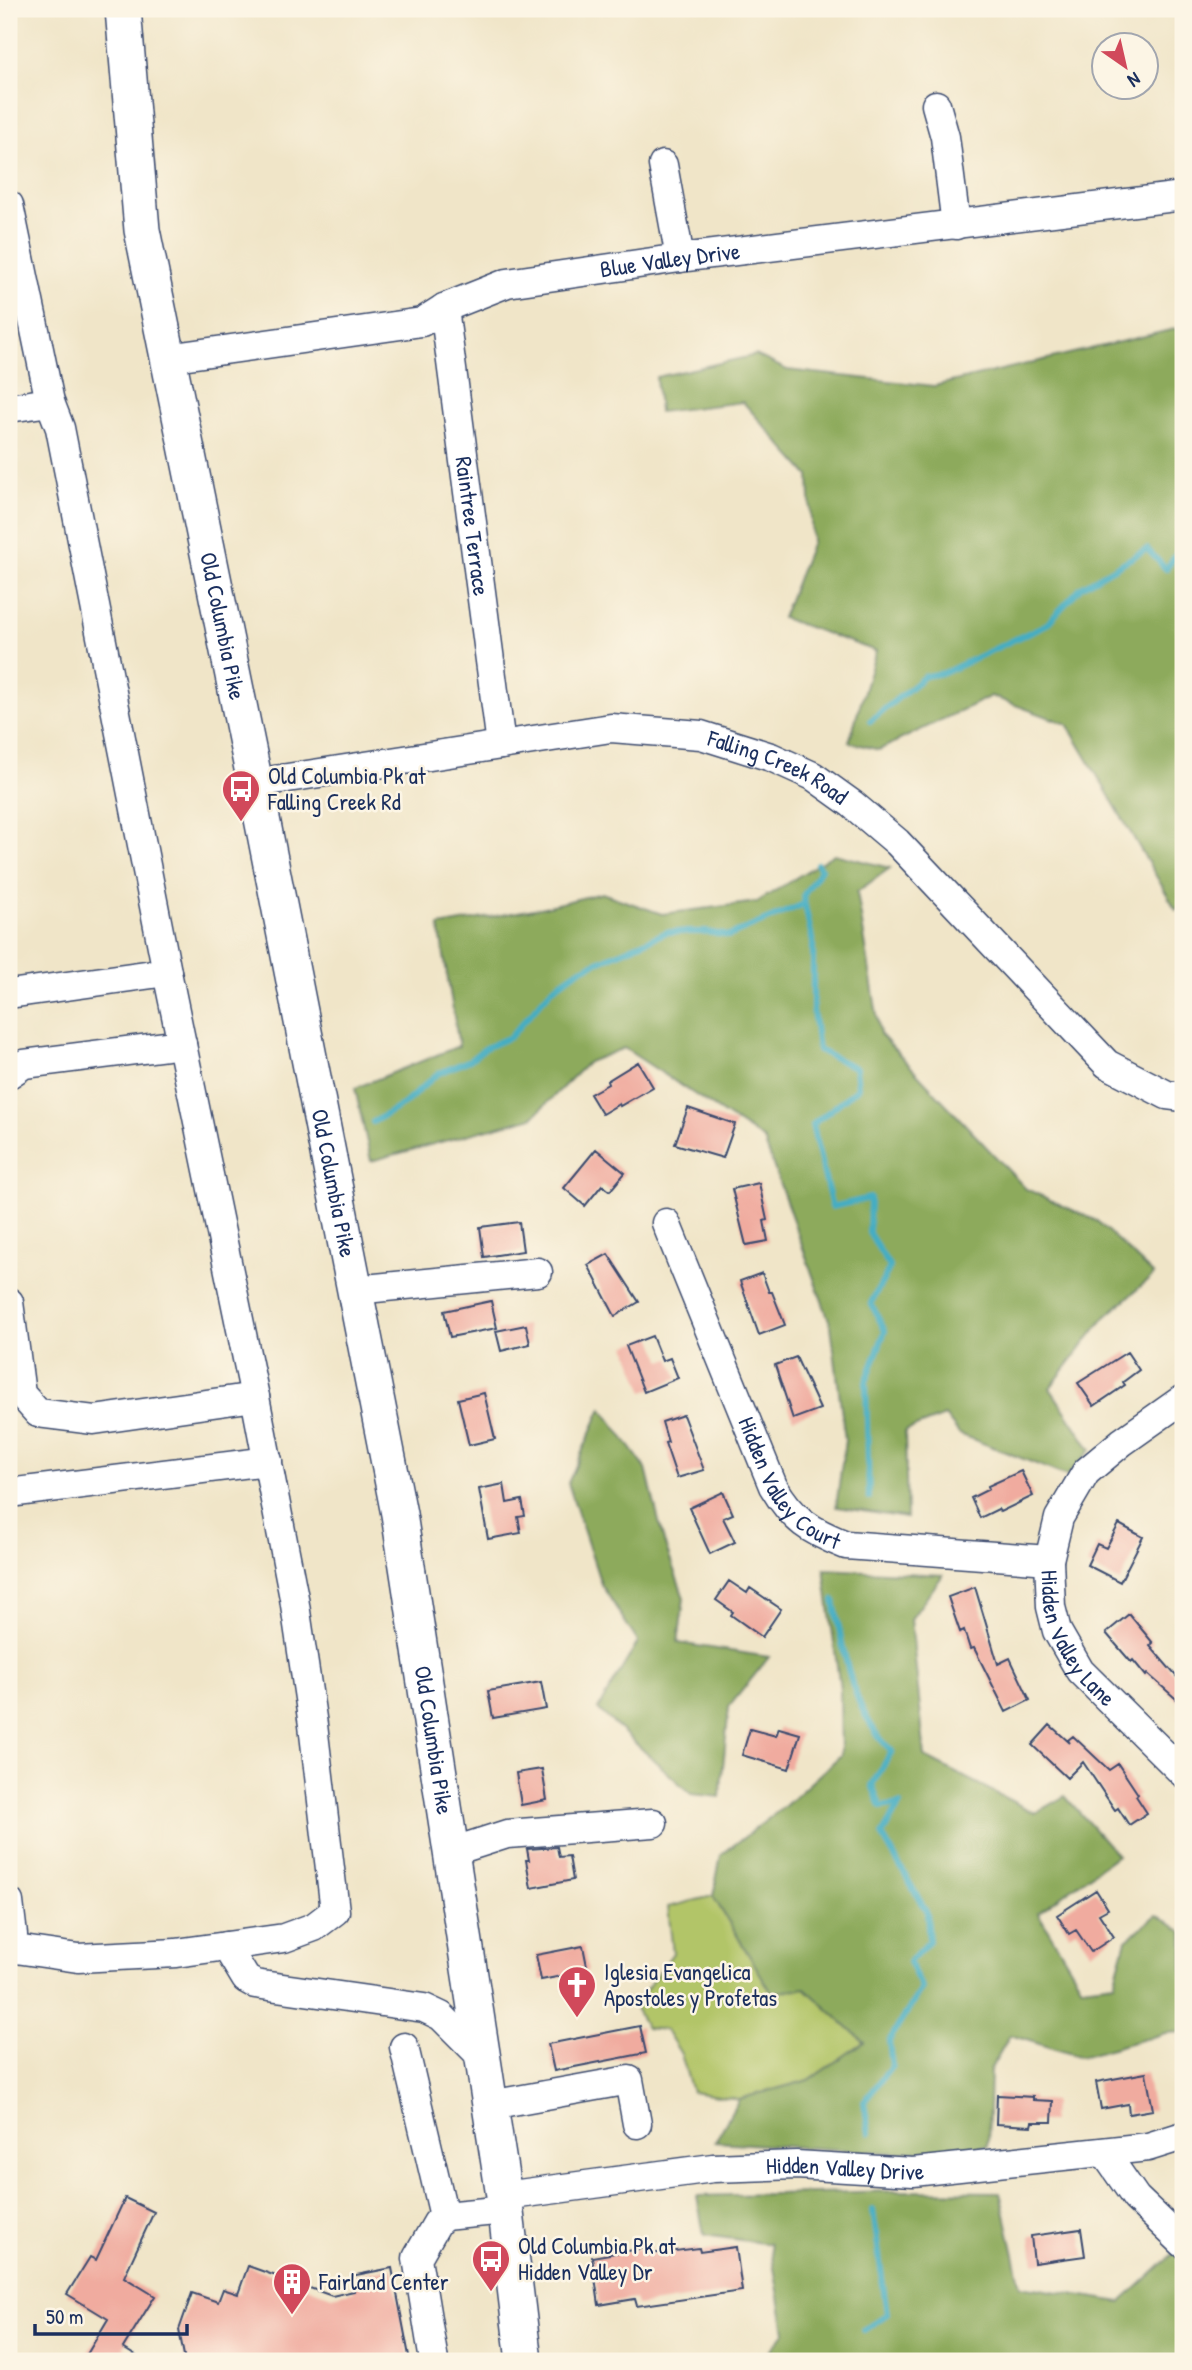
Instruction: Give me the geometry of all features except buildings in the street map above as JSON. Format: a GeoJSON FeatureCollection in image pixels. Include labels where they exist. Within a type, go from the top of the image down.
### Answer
{"type":"FeatureCollection","features":[{"type":"Feature","properties":{"kind":"main road","name":"Old Columbia Pike"},"geometry":{"type":"LineString","coordinates":[[123,9],[142,230],[255,783],[399,1514],[505,2203],[524,2361]]}},
{"type":"Feature","properties":{"kind":"street"},"geometry":{"type":"LineString","coordinates":[[936,104],[945,137],[956,225]]}},
{"type":"Feature","properties":{"kind":"street"},"geometry":{"type":"LineString","coordinates":[[663,165],[680,258]]}},
{"type":"Feature","properties":{"kind":"street","name":"Blue Valley Drive"},"geometry":{"type":"LineString","coordinates":[[167,358],[422,322],[444,308],[507,283],[680,258],[1183,196]]}},
{"type":"Feature","properties":{"kind":"street"},"geometry":{"type":"LineString","coordinates":[[9,205],[50,402],[60,428],[167,972],[268,1461],[295,1608],[335,1911],[314,1927],[284,1938],[176,1953],[78,1958],[10,1948],[13,1935],[9,1902]]}},
{"type":"Feature","properties":{"kind":"street","name":"Raintree Terrace"},"geometry":{"type":"LineString","coordinates":[[444,308],[501,745]]}},
{"type":"Feature","properties":{"kind":"street"},"geometry":{"type":"LineString","coordinates":[[9,408],[50,402]]}},
{"type":"Feature","properties":{"kind":"street","name":"Falling Creek Road"},"geometry":{"type":"LineString","coordinates":[[255,783],[611,728],[701,735],[771,757],[813,776],[897,842],[1107,1065],[1167,1095],[1183,1097]]}},
{"type":"Feature","properties":{"kind":"street"},"geometry":{"type":"LineString","coordinates":[[9,994],[167,972]]}},
{"type":"Feature","properties":{"kind":"street"},"geometry":{"type":"LineString","coordinates":[[9,1074],[24,1064],[182,1044]]}},
{"type":"Feature","properties":{"kind":"street","name":"Hidden Valley Court"},"geometry":{"type":"LineString","coordinates":[[666,1223],[773,1486],[784,1505],[798,1519],[816,1533],[846,1545],[1049,1560]]}},
{"type":"Feature","properties":{"kind":"street"},"geometry":{"type":"LineString","coordinates":[[355,1290],[538,1272]]}},
{"type":"Feature","properties":{"kind":"street"},"geometry":{"type":"LineString","coordinates":[[9,1302],[21,1394],[38,1413],[94,1420],[255,1396]]}},
{"type":"Feature","properties":{"kind":"street","name":"Hidden Valley Lane"},"geometry":{"type":"LineString","coordinates":[[1183,1399],[1122,1442],[1086,1472],[1059,1518],[1049,1560],[1051,1607],[1057,1631],[1080,1671],[1183,1773]]}},
{"type":"Feature","properties":{"kind":"street"},"geometry":{"type":"LineString","coordinates":[[9,1493],[268,1461]]}},
{"type":"Feature","properties":{"kind":"street"},"geometry":{"type":"LineString","coordinates":[[451,1852],[507,1834],[653,1822]]}},
{"type":"Feature","properties":{"kind":"street"},"geometry":{"type":"LineString","coordinates":[[226,1946],[246,1979],[255,1984],[424,2008],[442,2016],[482,2057]]}},
{"type":"Feature","properties":{"kind":"street"},"geometry":{"type":"LineString","coordinates":[[404,2047],[443,2216],[417,2258],[434,2361]]}},
{"type":"Feature","properties":{"kind":"street"},"geometry":{"type":"LineString","coordinates":[[490,2105],[629,2080],[637,2124]]}},
{"type":"Feature","properties":{"kind":"street","name":"Hidden Valley Drive"},"geometry":{"type":"LineString","coordinates":[[443,2216],[713,2168],[796,2165],[913,2172],[1148,2147],[1183,2136]]}},
{"type":"Feature","properties":{"kind":"street"},"geometry":{"type":"LineString","coordinates":[[1104,2152],[1136,2197],[1183,2243]]}},
{"type":"Feature","properties":{"kind":"green space"},"geometry":{"type":"Polygon","coordinates":[[[1183,327],[1183,903],[1176,910],[1067,724],[991,696],[879,750],[849,742],[876,651],[782,618],[812,542],[809,476],[743,402],[659,412],[656,377],[756,355],[787,370],[934,386],[1183,327]]]}},
{"type":"Feature","properties":{"kind":"green space"},"geometry":{"type":"Polygon","coordinates":[[[834,854],[890,868],[857,892],[880,1034],[1026,1189],[1097,1221],[1154,1275],[1105,1317],[1050,1388],[1091,1450],[1067,1476],[959,1434],[945,1416],[905,1431],[907,1518],[836,1507],[845,1440],[831,1326],[764,1140],[624,1048],[588,1062],[533,1117],[371,1161],[355,1088],[459,1046],[439,926],[540,908],[602,893],[662,914],[757,902],[834,854]]]}},
{"type":"Feature","properties":{"kind":"green space"},"geometry":{"type":"Polygon","coordinates":[[[602,1408],[646,1469],[664,1542],[684,1598],[678,1643],[769,1657],[729,1707],[720,1797],[691,1794],[598,1709],[638,1642],[601,1584],[568,1483],[602,1408]]]}},
{"type":"Feature","properties":{"kind":"green space"},"geometry":{"type":"Polygon","coordinates":[[[824,1569],[943,1575],[911,1619],[925,1757],[1035,1813],[1065,1796],[1117,1855],[1038,1913],[1082,1987],[1114,1983],[1126,1940],[1157,1915],[1183,1932],[1183,2032],[1166,2033],[1081,2057],[1010,2035],[990,2070],[988,2146],[897,2153],[715,2142],[739,2099],[809,2080],[864,2042],[805,1988],[772,1993],[713,1896],[721,1855],[785,1806],[841,1755],[840,1689],[824,1569]]]}},
{"type":"Feature","properties":{"kind":"green space"},"geometry":{"type":"Polygon","coordinates":[[[713,1896],[772,1993],[805,1988],[864,2042],[809,2080],[739,2099],[692,2092],[681,2054],[666,2030],[646,2028],[634,2006],[673,1953],[668,1907],[713,1896]]]}},
{"type":"Feature","properties":{"kind":"green space"},"geometry":{"type":"Polygon","coordinates":[[[896,2191],[1000,2192],[1021,2286],[1121,2302],[1175,2252],[1183,2261],[1183,2361],[769,2361],[768,2354],[785,2332],[770,2244],[704,2235],[697,2196],[896,2191]]]}},
{"type":"Feature","properties":{"kind":"waterway"},"geometry":{"type":"LineString","coordinates":[[870,721],[925,676],[944,673],[1047,624],[1081,587],[1147,549],[1166,569],[1183,545]]}},
{"type":"Feature","properties":{"kind":"waterway"},"geometry":{"type":"LineString","coordinates":[[817,864],[821,869],[803,896],[813,943],[813,1009],[818,1050],[856,1068],[858,1088],[812,1125],[832,1207],[870,1198],[869,1233],[890,1267],[871,1303],[885,1331],[866,1382],[869,1498]]}},
{"type":"Feature","properties":{"kind":"waterway"},"geometry":{"type":"LineString","coordinates":[[373,1122],[404,1104],[437,1074],[470,1060],[485,1048],[510,1037],[553,988],[579,970],[667,932],[706,932],[729,936],[804,904]]}},
{"type":"Feature","properties":{"kind":"waterway"},"geometry":{"type":"LineString","coordinates":[[834,1600],[851,1681],[858,1700],[878,1736],[892,1751],[872,1785],[881,1807],[900,1804],[882,1835],[927,1913],[929,1941],[909,1962],[922,1988],[889,2041],[892,2066],[864,2102],[869,2133]]}},
{"type":"Feature","properties":{"kind":"waterway"},"geometry":{"type":"LineString","coordinates":[[864,2330],[887,2314],[873,2210]]}},
{"type":"Feature","properties":{"kind":"place","name":"Old Columbia Pk at Falling Creek Rd"},"geometry":{"type":"Point","coordinates":[241,823]}},
{"type":"Feature","properties":{"kind":"place","name":"Iglesia Evangelica Apostoles y Profetas"},"geometry":{"type":"Point","coordinates":[577,2019]}},
{"type":"Feature","properties":{"kind":"place","name":"Old Columbia Pk at Hidden Valley Dr"},"geometry":{"type":"Point","coordinates":[491,2293]}},
{"type":"Feature","properties":{"kind":"place","name":"Fairland Center"},"geometry":{"type":"Point","coordinates":[292,2316]}}]}
